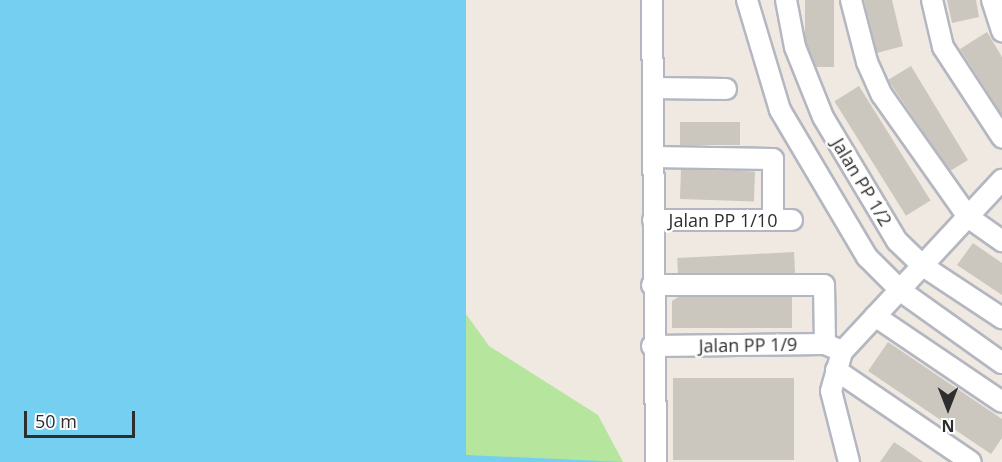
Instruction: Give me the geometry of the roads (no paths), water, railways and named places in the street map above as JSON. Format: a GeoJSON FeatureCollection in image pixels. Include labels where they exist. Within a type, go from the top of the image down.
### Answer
{"type":"FeatureCollection","features":[{"type":"Feature","properties":{"kind":"street"},"geometry":{"type":"LineString","coordinates":[[652,0],[652,346],[656,462]]}},
{"type":"Feature","properties":{"kind":"street"},"geometry":{"type":"LineString","coordinates":[[747,0],[780,110],[867,257],[901,291],[1002,363]]}},
{"type":"Feature","properties":{"kind":"street","name":"Jalan PP 1/2"},"geometry":{"type":"LineString","coordinates":[[786,0],[795,47],[823,117],[897,241],[923,266],[1002,318]]}},
{"type":"Feature","properties":{"kind":"street"},"geometry":{"type":"LineString","coordinates":[[851,0],[867,62],[882,94],[968,217],[1002,241]]}},
{"type":"Feature","properties":{"kind":"street"},"geometry":{"type":"LineString","coordinates":[[932,0],[943,47],[1002,137]]}},
{"type":"Feature","properties":{"kind":"street"},"geometry":{"type":"LineString","coordinates":[[992,0],[1002,31]]}},
{"type":"Feature","properties":{"kind":"street"},"geometry":{"type":"LineString","coordinates":[[653,88],[726,89]]}},
{"type":"Feature","properties":{"kind":"street","name":"Jalan PP 1/10"},"geometry":{"type":"LineString","coordinates":[[653,157],[773,159],[783,220],[653,220]]}},
{"type":"Feature","properties":{"kind":"street"},"geometry":{"type":"LineString","coordinates":[[834,355],[901,291],[1002,180]]}},
{"type":"Feature","properties":{"kind":"street"},"geometry":{"type":"LineString","coordinates":[[652,285],[824,285],[834,355],[831,391],[849,462]]}},
{"type":"Feature","properties":{"kind":"street"},"geometry":{"type":"LineString","coordinates":[[875,316],[1002,402]]}},
{"type":"Feature","properties":{"kind":"street","name":"Jalan PP 1/9"},"geometry":{"type":"LineString","coordinates":[[652,346],[834,355]]}},
{"type":"Feature","properties":{"kind":"street"},"geometry":{"type":"LineString","coordinates":[[834,355],[971,462]]}},
{"type":"Feature","properties":{"kind":"water"},"geometry":{"type":"Polygon","coordinates":[[[0,0],[466,0],[466,455],[623,462],[0,462],[0,0]]]}}]}
